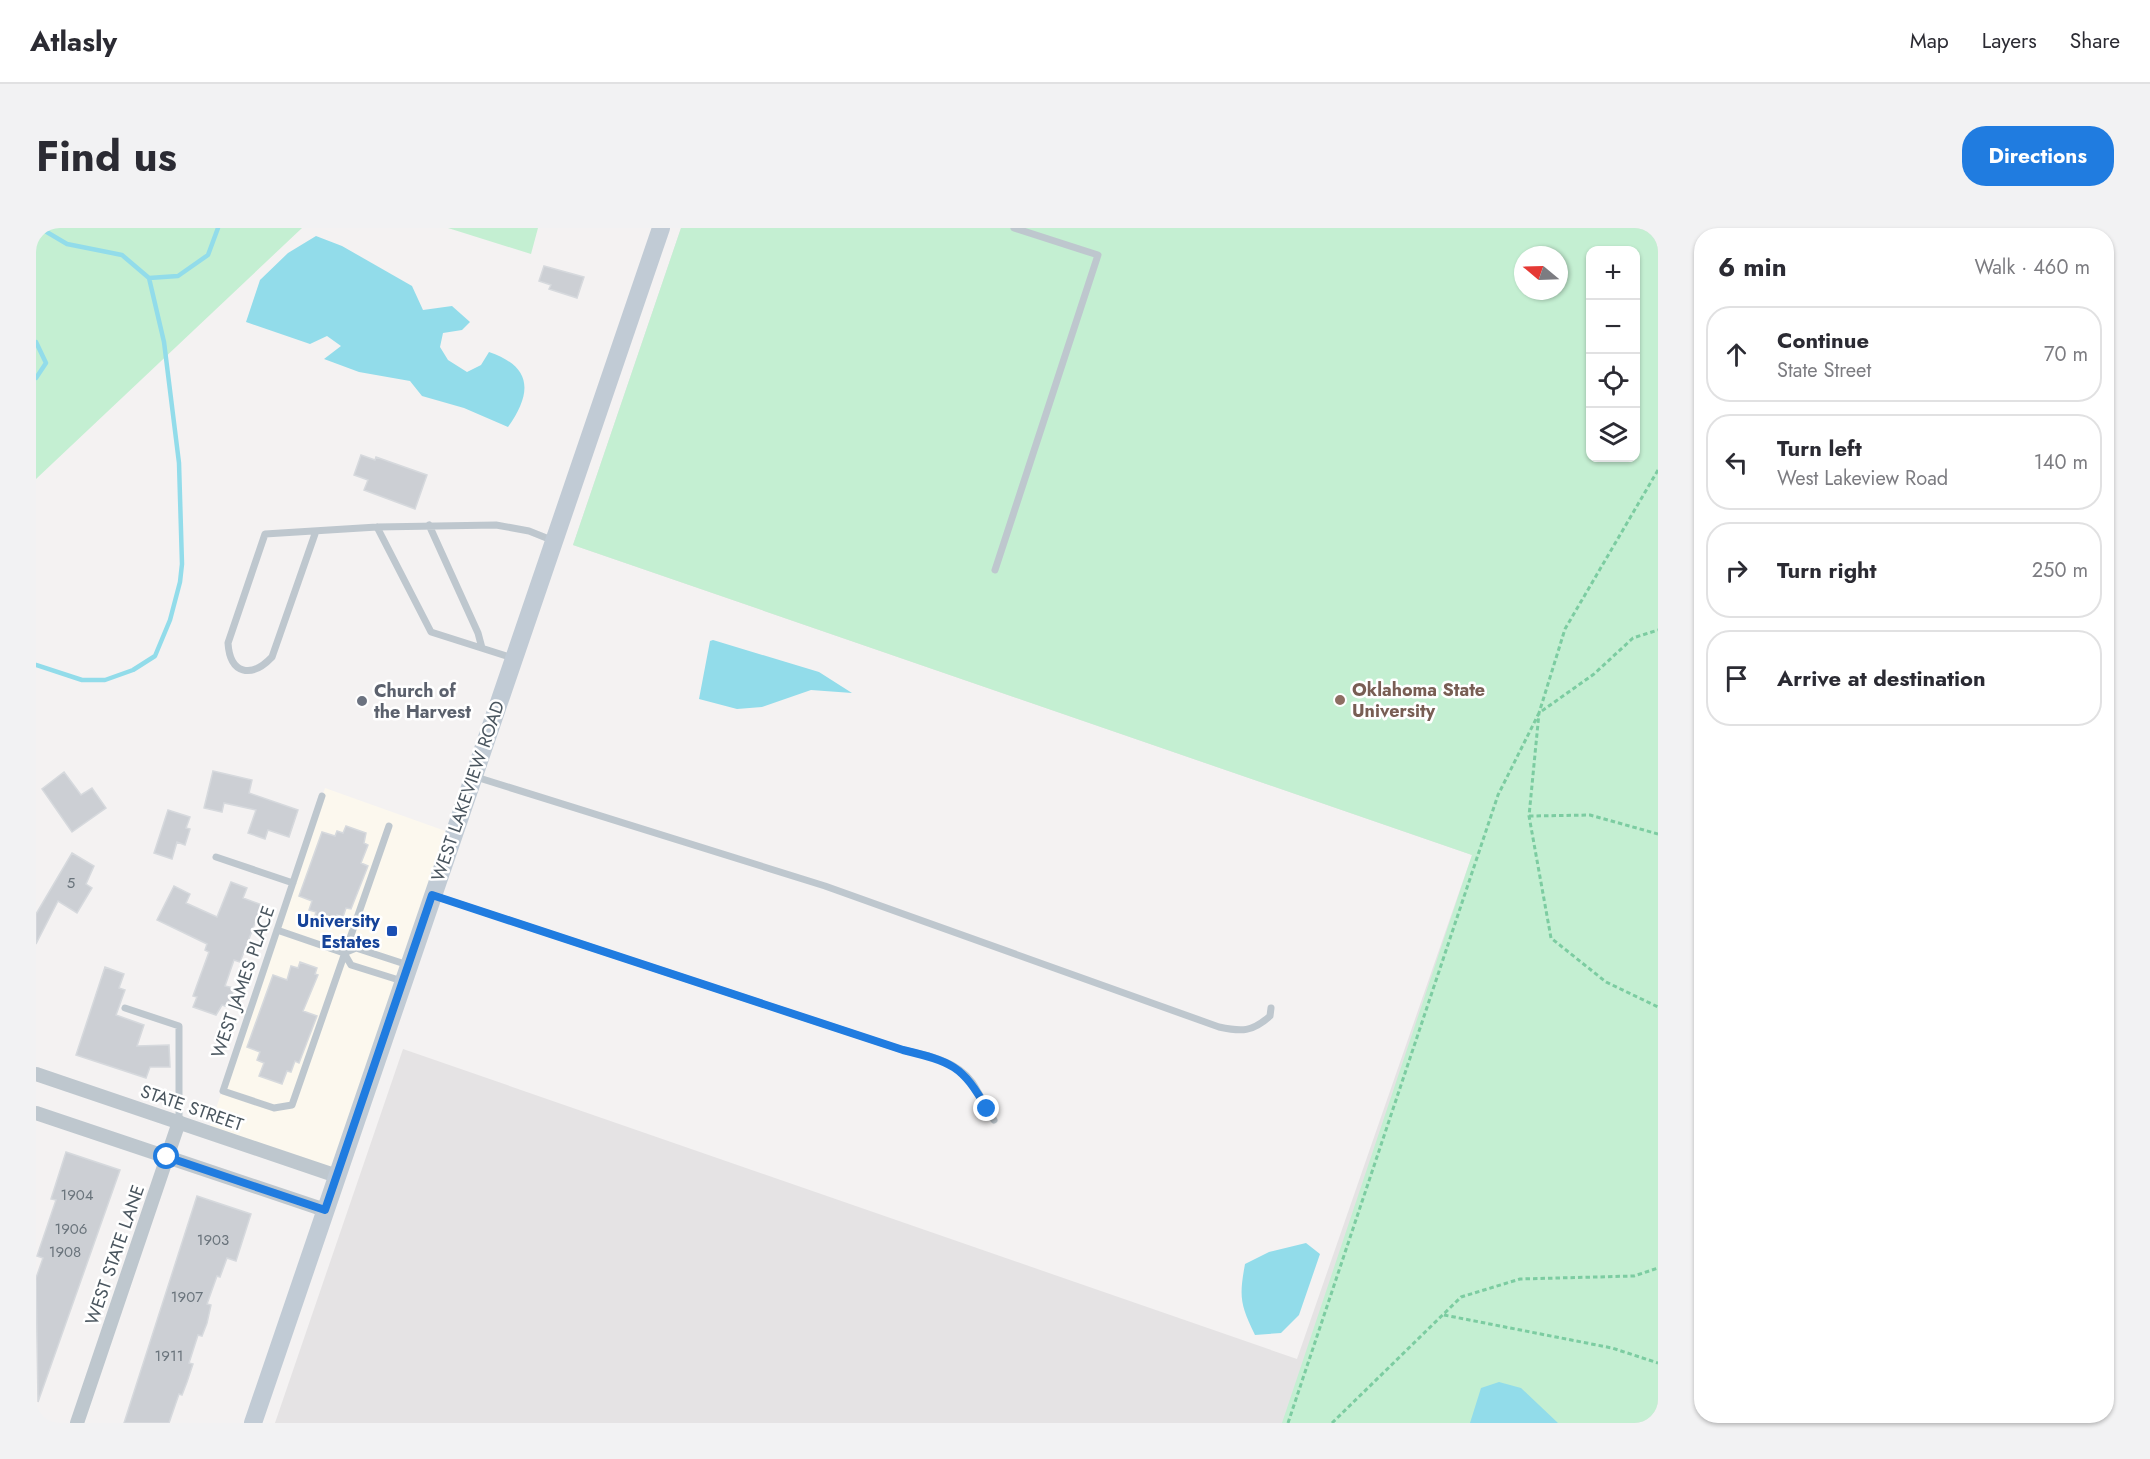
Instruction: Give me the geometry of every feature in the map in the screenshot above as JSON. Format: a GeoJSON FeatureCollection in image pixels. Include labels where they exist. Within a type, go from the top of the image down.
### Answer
{"type":"FeatureCollection","features":[{"type":"Feature","properties":{"kind":"main road","name":"WEST LAKEVIEW ROAD"},"geometry":{"type":"LineString","coordinates":[[253,1423],[661,228]]}},
{"type":"Feature","properties":{"kind":"street","name":"STATE STREET"},"geometry":{"type":"LineString","coordinates":[[36,1074],[337,1176]]}},
{"type":"Feature","properties":{"kind":"street"},"geometry":{"type":"LineString","coordinates":[[36,1113],[325,1210]]}},
{"type":"Feature","properties":{"kind":"street","name":"WEST STATE LANE"},"geometry":{"type":"LineString","coordinates":[[77,1423],[179,1122]]}},
{"type":"Feature","properties":{"kind":"lane"},"geometry":{"type":"LineString","coordinates":[[995,570],[1098,255],[1014,228]]}},
{"type":"Feature","properties":{"kind":"lane"},"geometry":{"type":"LineString","coordinates":[[429,525],[478,633],[482,648]]}},
{"type":"Feature","properties":{"kind":"lane"},"geometry":{"type":"LineString","coordinates":[[316,531],[272,657],[261,669],[250,672],[238,668],[229,658],[228,643],[265,534],[377,527],[496,525],[529,531],[554,541]]}},
{"type":"Feature","properties":{"kind":"lane"},"geometry":{"type":"LineString","coordinates":[[377,527],[431,632],[514,658]]}},
{"type":"Feature","properties":{"kind":"lane"},"geometry":{"type":"LineString","coordinates":[[473,776],[825,886],[1219,1027],[1243,1032],[1257,1028],[1270,1016],[1271,1008]]}},
{"type":"Feature","properties":{"kind":"lane","name":"WEST JAMES PLACE"},"geometry":{"type":"LineString","coordinates":[[322,796],[223,1090],[274,1108],[292,1105],[344,953]]}},
{"type":"Feature","properties":{"kind":"lane"},"geometry":{"type":"LineString","coordinates":[[344,953],[389,826]]}},
{"type":"Feature","properties":{"kind":"lane"},"geometry":{"type":"LineString","coordinates":[[216,857],[293,883]]}},
{"type":"Feature","properties":{"kind":"lane"},"geometry":{"type":"LineString","coordinates":[[432,895],[903,1050],[934,1057],[958,1069],[971,1080],[994,1119]]}},
{"type":"Feature","properties":{"kind":"lane"},"geometry":{"type":"LineString","coordinates":[[277,930],[344,953],[351,964],[405,973]]}},
{"type":"Feature","properties":{"kind":"lane"},"geometry":{"type":"LineString","coordinates":[[344,953],[357,948],[405,973]]}},
{"type":"Feature","properties":{"kind":"lane","name":"WEST STATE LANE"},"geometry":{"type":"LineString","coordinates":[[125,1008],[179,1026],[179,1122]]}},
{"type":"Feature","properties":{"kind":"path"},"geometry":{"type":"LineString","coordinates":[[1288,1423],[1498,795],[1539,713],[1565,629],[1658,470]]}},
{"type":"Feature","properties":{"kind":"path"},"geometry":{"type":"LineString","coordinates":[[1658,630],[1633,638],[1594,674],[1539,713],[1528,816],[1551,938],[1606,982],[1658,1007]]}},
{"type":"Feature","properties":{"kind":"path"},"geometry":{"type":"LineString","coordinates":[[1528,816],[1590,815],[1658,834]]}},
{"type":"Feature","properties":{"kind":"path"},"geometry":{"type":"LineString","coordinates":[[1332,1423],[1461,1297],[1521,1279],[1634,1276],[1658,1268]]}},
{"type":"Feature","properties":{"kind":"path"},"geometry":{"type":"LineString","coordinates":[[1444,1314],[1612,1348],[1658,1363]]}},
{"type":"Feature","properties":{"kind":"shaded area","name":"Oklahoma State University"},"geometry":{"type":"Polygon","coordinates":[[[681,228],[1658,228],[1658,1423],[275,1423],[403,1049],[1297,1359],[1472,855],[573,545],[681,228]]]}},
{"type":"Feature","properties":{"kind":"shaded area"},"geometry":{"type":"Polygon","coordinates":[[[325,788],[451,833],[334,1175],[208,1132],[325,788]]]}},
{"type":"Feature","properties":{"kind":"green space"},"geometry":{"type":"Polygon","coordinates":[[[36,228],[302,228],[36,479],[36,228]]]}},
{"type":"Feature","properties":{"kind":"green space"},"geometry":{"type":"Polygon","coordinates":[[[448,228],[538,228],[531,254],[448,228]]]}},
{"type":"Feature","properties":{"kind":"green space","name":"Oklahoma State University"},"geometry":{"type":"Polygon","coordinates":[[[681,228],[1658,228],[1658,1423],[1282,1423],[1472,855],[573,545],[681,228]]]}},
{"type":"Feature","properties":{"kind":"water"},"geometry":{"type":"Polygon","coordinates":[[[316,236],[342,246],[412,286],[423,310],[452,306],[470,322],[462,330],[443,333],[440,347],[448,360],[467,372],[481,365],[489,352],[514,365],[521,373],[524,392],[516,415],[508,427],[464,408],[422,396],[410,381],[359,372],[324,359],[341,346],[327,336],[310,344],[246,322],[260,280],[288,253],[316,236]]]}},
{"type":"Feature","properties":{"kind":"water"},"geometry":{"type":"Polygon","coordinates":[[[710,641],[819,672],[852,693],[811,690],[762,707],[737,709],[699,699],[710,641]]]}},
{"type":"Feature","properties":{"kind":"water"},"geometry":{"type":"Polygon","coordinates":[[[1306,1243],[1320,1254],[1299,1315],[1281,1333],[1255,1335],[1242,1300],[1245,1264],[1269,1252],[1306,1243]]]}},
{"type":"Feature","properties":{"kind":"water"},"geometry":{"type":"Polygon","coordinates":[[[1499,1382],[1521,1388],[1558,1423],[1470,1423],[1481,1388],[1499,1382]]]}},
{"type":"Feature","properties":{"kind":"building"},"geometry":{"type":"Polygon","coordinates":[[[544,266],[584,277],[577,298],[549,289],[551,285],[539,281],[544,266]]]}},
{"type":"Feature","properties":{"kind":"building"},"geometry":{"type":"Polygon","coordinates":[[[361,455],[375,460],[376,457],[427,475],[415,509],[364,490],[368,480],[354,475],[361,455]]]}},
{"type":"Feature","properties":{"kind":"building"},"geometry":{"type":"Polygon","coordinates":[[[213,771],[252,780],[249,793],[298,810],[289,837],[268,830],[265,839],[248,833],[256,810],[224,803],[222,812],[204,808],[213,771]]]}},
{"type":"Feature","properties":{"kind":"building"},"geometry":{"type":"Polygon","coordinates":[[[64,772],[81,795],[92,788],[106,808],[72,832],[42,789],[64,772]]]}},
{"type":"Feature","properties":{"kind":"building"},"geometry":{"type":"Polygon","coordinates":[[[168,810],[190,817],[186,828],[190,829],[185,845],[177,842],[172,859],[154,853],[168,810]]]}},
{"type":"Feature","properties":{"kind":"building"},"geometry":{"type":"Polygon","coordinates":[[[346,826],[366,833],[364,843],[368,845],[361,863],[368,866],[351,909],[346,908],[343,917],[337,915],[333,926],[314,919],[316,912],[309,910],[312,901],[299,896],[322,832],[335,836],[337,831],[343,833],[346,826]]]}},
{"type":"Feature","properties":{"kind":"building"},"geometry":{"type":"Polygon","coordinates":[[[72,853],[94,866],[86,884],[92,888],[77,913],[58,901],[36,944],[36,914],[72,853]]]}},
{"type":"Feature","properties":{"kind":"building"},"geometry":{"type":"Polygon","coordinates":[[[231,882],[247,888],[243,898],[262,905],[240,962],[234,960],[225,986],[234,988],[228,1007],[222,1005],[216,1015],[193,1007],[197,997],[193,996],[209,952],[205,950],[207,944],[157,920],[174,886],[190,894],[186,903],[217,917],[231,882]]]}},
{"type":"Feature","properties":{"kind":"building"},"geometry":{"type":"Polygon","coordinates":[[[300,962],[317,968],[315,974],[318,975],[303,1011],[317,1016],[299,1063],[295,1061],[291,1072],[287,1071],[282,1084],[259,1076],[264,1063],[257,1060],[260,1052],[247,1047],[273,975],[287,980],[291,966],[298,968],[300,962]]]}},
{"type":"Feature","properties":{"kind":"building"},"geometry":{"type":"Polygon","coordinates":[[[105,967],[124,974],[119,988],[125,990],[116,1015],[144,1025],[137,1046],[169,1045],[170,1067],[150,1067],[146,1078],[76,1055],[105,967]]]}},
{"type":"Feature","properties":{"kind":"building"},"geometry":{"type":"Polygon","coordinates":[[[66,1152],[120,1170],[38,1402],[36,1278],[43,1258],[37,1256],[56,1200],[51,1199],[66,1152]]]}},
{"type":"Feature","properties":{"kind":"building"},"geometry":{"type":"Polygon","coordinates":[[[197,1196],[251,1214],[236,1261],[227,1258],[220,1277],[217,1276],[207,1304],[211,1305],[207,1323],[202,1336],[198,1335],[189,1363],[193,1364],[169,1423],[124,1423],[197,1196]]]}},
{"type":"Feature","properties":{"kind":"waterway"},"geometry":{"type":"LineString","coordinates":[[36,665],[82,680],[105,680],[133,670],[155,656],[170,620],[180,582],[182,564],[179,463],[164,342],[149,278],[122,255],[67,244],[40,228]]}},
{"type":"Feature","properties":{"kind":"waterway"},"geometry":{"type":"LineString","coordinates":[[149,278],[178,276],[208,255],[218,228]]}},
{"type":"Feature","properties":{"kind":"waterway"},"geometry":{"type":"LineString","coordinates":[[36,342],[46,363],[36,378]]}},
{"type":"Feature","properties":{"kind":"place","name":"Oklahoma State University"},"geometry":{"type":"Point","coordinates":[1340,700]}},
{"type":"Feature","properties":{"kind":"place","name":"Church of the Harvest"},"geometry":{"type":"Point","coordinates":[362,701]}},
{"type":"Feature","properties":{"kind":"place","name":"University Estates"},"geometry":{"type":"Point","coordinates":[392,931]}},
{"type":"Feature","properties":{"kind":"route"},"geometry":{"type":"LineString","coordinates":[[167,1157],[325,1210],[432,895],[903,1050],[934,1057],[958,1069],[971,1080],[987,1109]]}}]}
